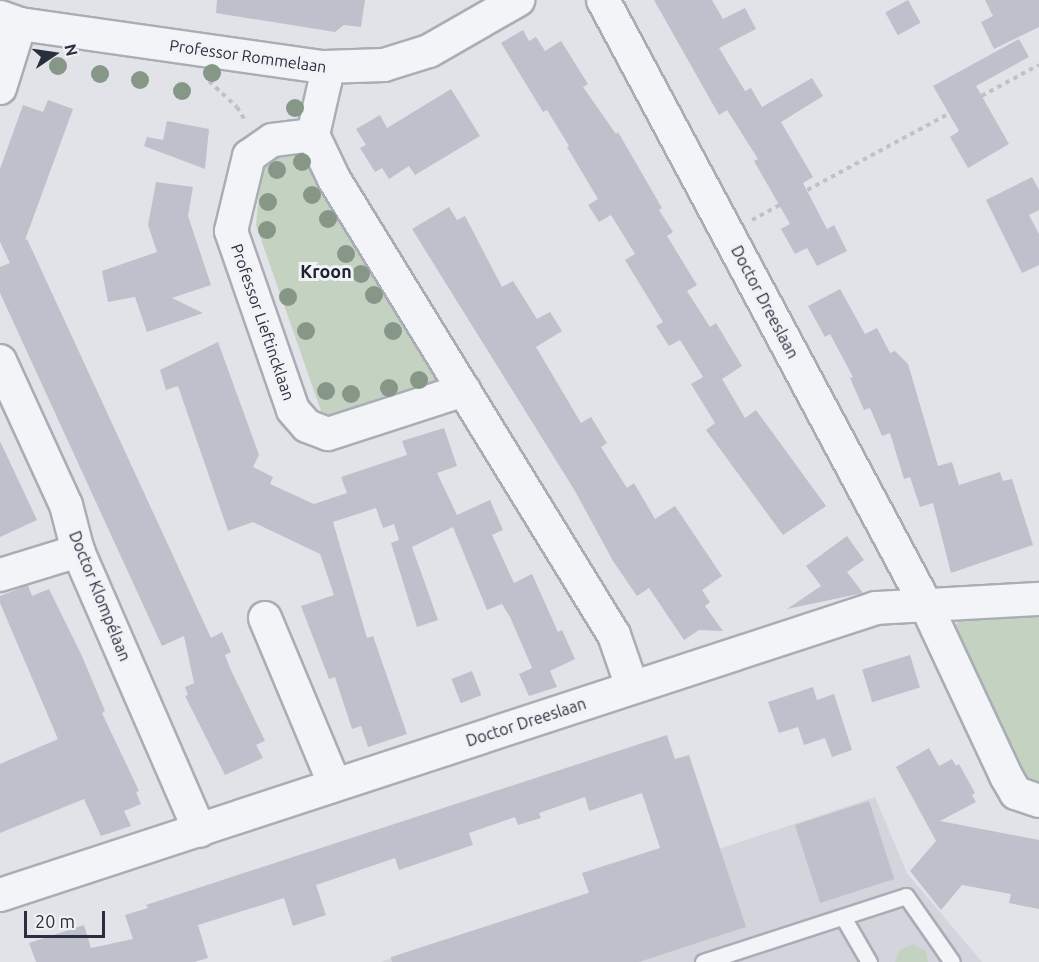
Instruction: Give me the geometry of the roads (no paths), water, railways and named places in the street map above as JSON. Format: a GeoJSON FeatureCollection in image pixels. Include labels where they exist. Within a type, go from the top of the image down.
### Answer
{"type":"FeatureCollection","features":[{"type":"Feature","properties":{"kind":"street","name":"Professor Rommelaan"},"geometry":{"type":"LineString","coordinates":[[10,21],[324,68],[384,65],[429,51],[518,0]]}},
{"type":"Feature","properties":{"kind":"street","name":"Doctor Dreeslaan"},"geometry":{"type":"LineString","coordinates":[[603,0],[926,604],[1006,776],[1016,793],[1039,801]]}},
{"type":"Feature","properties":{"kind":"street"},"geometry":{"type":"LineString","coordinates":[[0,88],[10,21]]}},
{"type":"Feature","properties":{"kind":"street"},"geometry":{"type":"LineString","coordinates":[[324,68],[325,82],[313,135],[334,179],[614,634],[632,687]]}},
{"type":"Feature","properties":{"kind":"street","name":"Professor Lieftincklaan"},"geometry":{"type":"LineString","coordinates":[[313,135],[261,146],[249,156],[231,231],[293,410],[306,426],[328,434],[464,390]]}},
{"type":"Feature","properties":{"kind":"street","name":"Doctor Klompélaan"},"geometry":{"type":"LineString","coordinates":[[0,360],[66,505],[78,551],[200,831]]}},
{"type":"Feature","properties":{"kind":"street"},"geometry":{"type":"LineString","coordinates":[[0,575],[78,551]]}},
{"type":"Feature","properties":{"kind":"street","name":"Doctor Dreeslaan"},"geometry":{"type":"LineString","coordinates":[[0,895],[876,608],[1039,599]]}},
{"type":"Feature","properties":{"kind":"street"},"geometry":{"type":"LineString","coordinates":[[265,618],[335,785]]}},
{"type":"Feature","properties":{"kind":"lane"},"geometry":{"type":"LineString","coordinates":[[703,962],[906,896],[952,962]]}},
{"type":"Feature","properties":{"kind":"lane"},"geometry":{"type":"LineString","coordinates":[[843,917],[869,962]]}},
{"type":"Feature","properties":{"kind":"district","name":"Kroon"},"geometry":{"type":"Point","coordinates":[326,271]}}]}
